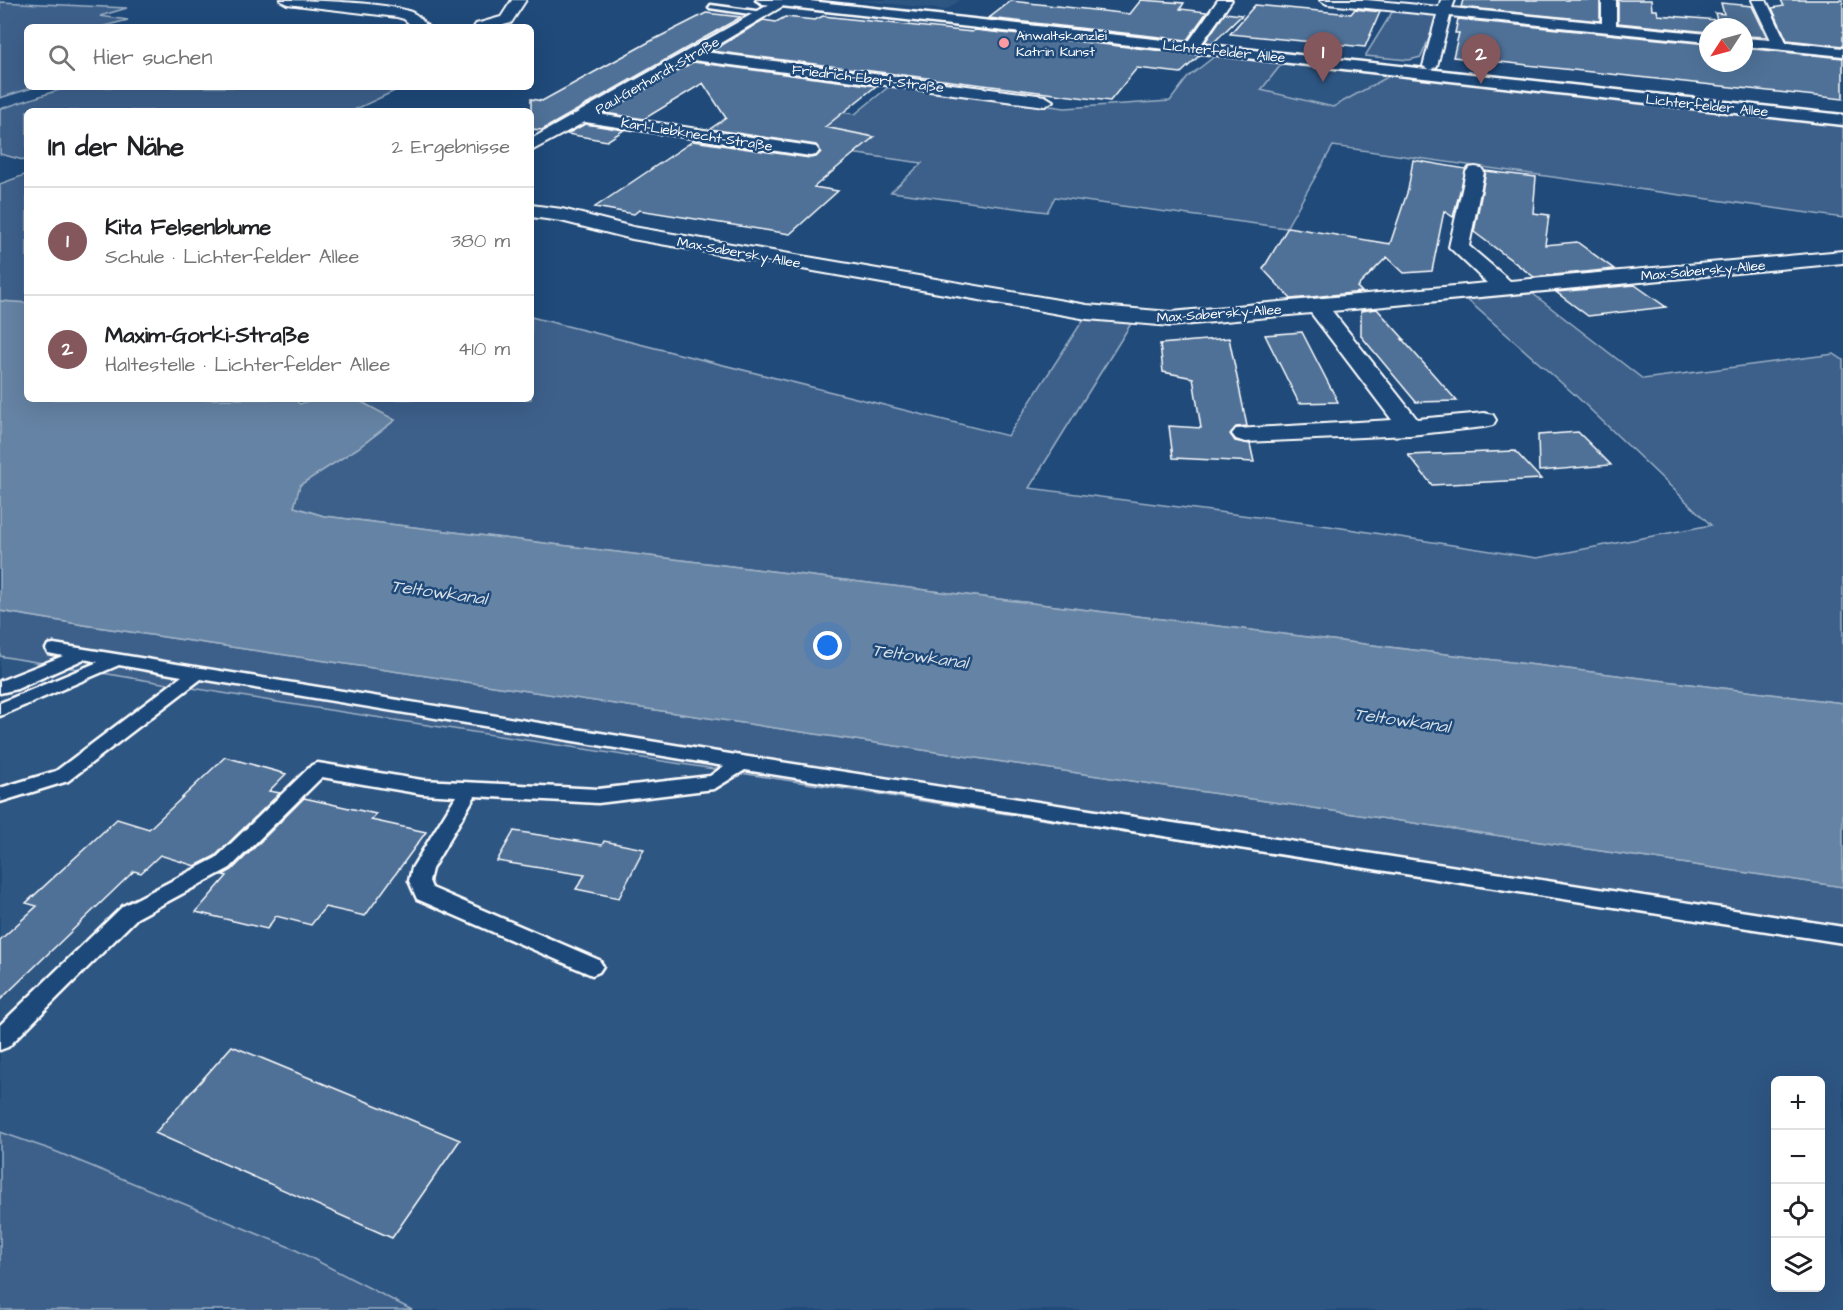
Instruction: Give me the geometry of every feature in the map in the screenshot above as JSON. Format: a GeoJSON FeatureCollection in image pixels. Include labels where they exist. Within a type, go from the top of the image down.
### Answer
{"type":"FeatureCollection","features":[{"type":"Feature","properties":{"kind":"main road","name":"Lichterfelder Allee"},"geometry":{"type":"LineString","coordinates":[[833,0],[1843,120]]}},
{"type":"Feature","properties":{"kind":"main road","name":"Lichterfelder Allee"},"geometry":{"type":"LineString","coordinates":[[763,7],[785,1],[1430,66],[1843,112]]}},
{"type":"Feature","properties":{"kind":"street"},"geometry":{"type":"LineString","coordinates":[[287,0],[398,13],[409,16],[418,24]]}},
{"type":"Feature","properties":{"kind":"street"},"geometry":{"type":"LineString","coordinates":[[492,24],[506,20],[519,0]]}},
{"type":"Feature","properties":{"kind":"street"},"geometry":{"type":"LineString","coordinates":[[1194,44],[1225,0]]}},
{"type":"Feature","properties":{"kind":"street"},"geometry":{"type":"LineString","coordinates":[[1327,0],[1447,6],[1609,28],[1699,37]]}},
{"type":"Feature","properties":{"kind":"street"},"geometry":{"type":"LineString","coordinates":[[1609,0],[1609,28]]}},
{"type":"Feature","properties":{"kind":"street"},"geometry":{"type":"LineString","coordinates":[[1759,0],[1780,45]]}},
{"type":"Feature","properties":{"kind":"street"},"geometry":{"type":"LineString","coordinates":[[1430,66],[1447,6]]}},
{"type":"Feature","properties":{"kind":"street","name":"Paul-Gerhardt-Straße"},"geometry":{"type":"LineString","coordinates":[[534,144],[692,55],[763,7]]}},
{"type":"Feature","properties":{"kind":"street"},"geometry":{"type":"LineString","coordinates":[[1753,43],[1843,52]]}},
{"type":"Feature","properties":{"kind":"street","name":"Friedrich-Ebert-Straße"},"geometry":{"type":"LineString","coordinates":[[692,55],[1045,101]]}},
{"type":"Feature","properties":{"kind":"street","name":"Karl-Liebknecht-Straße"},"geometry":{"type":"LineString","coordinates":[[584,117],[810,152]]}},
{"type":"Feature","properties":{"kind":"street"},"geometry":{"type":"LineString","coordinates":[[1474,172],[1459,247],[1506,289]]}},
{"type":"Feature","properties":{"kind":"street","name":"Max-Sabersky-Allee"},"geometry":{"type":"LineString","coordinates":[[534,212],[562,215],[632,233],[1087,312],[1171,319],[1843,257]]}},
{"type":"Feature","properties":{"kind":"street"},"geometry":{"type":"LineString","coordinates":[[1316,304],[1410,427]]}},
{"type":"Feature","properties":{"kind":"street"},"geometry":{"type":"LineString","coordinates":[[1245,434],[1410,427],[1484,420]]}},
{"type":"Feature","properties":{"kind":"lane"},"geometry":{"type":"LineString","coordinates":[[711,7],[763,7]]}},
{"type":"Feature","properties":{"kind":"lane"},"geometry":{"type":"LineString","coordinates":[[54,649],[79,655],[742,763],[1843,935]]}},
{"type":"Feature","properties":{"kind":"lane"},"geometry":{"type":"LineString","coordinates":[[0,687],[11,685],[79,655]]}},
{"type":"Feature","properties":{"kind":"lane"},"geometry":{"type":"LineString","coordinates":[[0,710],[118,660]]}},
{"type":"Feature","properties":{"kind":"lane"},"geometry":{"type":"LineString","coordinates":[[0,795],[62,776],[196,674]]}},
{"type":"Feature","properties":{"kind":"lane"},"geometry":{"type":"LineString","coordinates":[[0,1040],[130,912],[223,863],[318,770],[422,787],[598,796],[714,782],[742,763]]}},
{"type":"Feature","properties":{"kind":"lane"},"geometry":{"type":"LineString","coordinates":[[469,790],[422,868],[419,881],[424,893],[592,966]]}},
{"type":"Feature","properties":{"kind":"shaded area"},"geometry":{"type":"Polygon","coordinates":[[[809,0],[1175,40],[1173,43],[805,2],[809,0]]]}},
{"type":"Feature","properties":{"kind":"shaded area"},"geometry":{"type":"Polygon","coordinates":[[[857,0],[960,0],[946,10],[857,0]]]}},
{"type":"Feature","properties":{"kind":"shaded area"},"geometry":{"type":"Polygon","coordinates":[[[0,2],[127,8],[100,16],[128,20],[112,24],[24,24],[25,90],[0,98],[0,2]]]}},
{"type":"Feature","properties":{"kind":"shaded area"},"geometry":{"type":"Polygon","coordinates":[[[1394,9],[1439,15],[1421,57],[1409,60],[1365,56],[1394,9]]]}},
{"type":"Feature","properties":{"kind":"shaded area"},"geometry":{"type":"Polygon","coordinates":[[[1214,46],[1843,115],[1843,118],[1214,46]]]}},
{"type":"Feature","properties":{"kind":"shaded area"},"geometry":{"type":"Polygon","coordinates":[[[1219,53],[1284,61],[1261,90],[1333,107],[1393,74],[1843,126],[1843,218],[1333,146],[1286,228],[1055,197],[1047,212],[891,192],[922,163],[749,139],[802,107],[855,114],[892,84],[1065,108],[1170,101],[1188,77],[1219,53]]]}},
{"type":"Feature","properties":{"kind":"shaded area"},"geometry":{"type":"Polygon","coordinates":[[[1284,61],[1393,74],[1333,107],[1260,89],[1284,61]]]}},
{"type":"Feature","properties":{"kind":"shaded area"},"geometry":{"type":"Polygon","coordinates":[[[59,90],[397,90],[358,108],[24,108],[24,160],[0,154],[0,109],[59,90]]]}},
{"type":"Feature","properties":{"kind":"shaded area"},"geometry":{"type":"Polygon","coordinates":[[[24,175],[24,303],[0,301],[0,184],[24,175]]]}},
{"type":"Feature","properties":{"kind":"shaded area"},"geometry":{"type":"Polygon","coordinates":[[[1528,290],[1643,379],[1834,354],[1843,360],[1843,703],[324,516],[294,507],[299,485],[358,448],[395,420],[362,402],[534,402],[534,318],[1008,436],[1085,317],[1132,322],[1029,488],[1329,526],[1537,558],[1711,525],[1574,394],[1463,296],[1528,290]]]}},
{"type":"Feature","properties":{"kind":"shaded area"},"geometry":{"type":"Polygon","coordinates":[[[0,611],[1843,887],[1843,942],[277,702],[0,656],[0,611]]]}},
{"type":"Feature","properties":{"kind":"shaded area"},"geometry":{"type":"Polygon","coordinates":[[[0,656],[277,702],[1843,942],[1843,1310],[412,1310],[292,1248],[52,1150],[0,1132],[0,656]]]}},
{"type":"Feature","properties":{"kind":"shaded area"},"geometry":{"type":"Polygon","coordinates":[[[0,1132],[52,1150],[292,1248],[412,1310],[0,1310],[0,1132]]]}},
{"type":"Feature","properties":{"kind":"water","name":"Teltowkanal"},"geometry":{"type":"Polygon","coordinates":[[[0,301],[24,303],[24,402],[298,402],[300,404],[305,402],[362,402],[395,420],[358,448],[300,485],[294,507],[324,516],[1843,703],[1843,887],[84,625],[0,611],[0,301]]]}},
{"type":"Feature","properties":{"kind":"building"},"geometry":{"type":"Polygon","coordinates":[[[1141,0],[1184,3],[1180,9],[1207,12],[1187,40],[989,18],[1011,1],[1130,14],[1141,0]]]}},
{"type":"Feature","properties":{"kind":"building"},"geometry":{"type":"Polygon","coordinates":[[[1463,0],[1600,0],[1600,21],[1461,7],[1463,0]]]}},
{"type":"Feature","properties":{"kind":"building"},"geometry":{"type":"Polygon","coordinates":[[[1618,0],[1651,0],[1652,10],[1657,10],[1658,15],[1699,18],[1699,31],[1618,23],[1618,0]]]}},
{"type":"Feature","properties":{"kind":"building"},"geometry":{"type":"Polygon","coordinates":[[[1781,0],[1843,0],[1843,46],[1787,40],[1772,8],[1784,6],[1781,0]]]}},
{"type":"Feature","properties":{"kind":"building"},"geometry":{"type":"Polygon","coordinates":[[[1721,3],[1752,6],[1767,37],[1753,36],[1753,18],[1716,18],[1715,13],[1724,14],[1721,3]]]}},
{"type":"Feature","properties":{"kind":"building"},"geometry":{"type":"Polygon","coordinates":[[[1255,5],[1351,14],[1355,9],[1380,12],[1365,47],[1230,34],[1255,5]]]}},
{"type":"Feature","properties":{"kind":"building"},"geometry":{"type":"Polygon","coordinates":[[[706,13],[741,17],[542,130],[534,129],[534,108],[531,108],[531,99],[542,101],[706,13]]]}},
{"type":"Feature","properties":{"kind":"building"},"geometry":{"type":"Polygon","coordinates":[[[1225,13],[1242,15],[1213,43],[1205,42],[1225,13]]]}},
{"type":"Feature","properties":{"kind":"building"},"geometry":{"type":"Polygon","coordinates":[[[823,16],[1200,55],[1181,73],[1137,68],[1110,101],[712,51],[763,20],[776,22],[785,17],[815,20],[823,16]]]}},
{"type":"Feature","properties":{"kind":"building"},"geometry":{"type":"Polygon","coordinates":[[[1458,19],[1699,43],[1699,72],[1753,72],[1753,49],[1843,58],[1843,99],[1453,57],[1459,33],[1455,33],[1458,19]]]}},
{"type":"Feature","properties":{"kind":"building"},"geometry":{"type":"Polygon","coordinates":[[[693,62],[876,86],[825,127],[874,137],[814,187],[838,191],[790,234],[639,210],[634,214],[595,207],[693,141],[810,158],[816,157],[821,152],[816,145],[710,129],[726,118],[703,83],[644,119],[605,113],[693,62]]]}},
{"type":"Feature","properties":{"kind":"building"},"geometry":{"type":"Polygon","coordinates":[[[585,124],[624,130],[607,141],[567,134],[585,124]]]}},
{"type":"Feature","properties":{"kind":"building"},"geometry":{"type":"Polygon","coordinates":[[[1413,160],[1466,169],[1453,217],[1444,211],[1432,271],[1404,273],[1387,257],[1357,287],[1362,292],[1291,299],[1263,269],[1288,227],[1390,244],[1408,190],[1413,160]]]}},
{"type":"Feature","properties":{"kind":"building"},"geometry":{"type":"Polygon","coordinates":[[[1486,171],[1536,177],[1533,213],[1549,215],[1545,245],[1577,242],[1614,269],[1534,277],[1474,232],[1486,171]]]}},
{"type":"Feature","properties":{"kind":"building"},"geometry":{"type":"Polygon","coordinates":[[[1635,285],[1666,307],[1588,316],[1556,292],[1635,285]]]}},
{"type":"Feature","properties":{"kind":"building"},"geometry":{"type":"Polygon","coordinates":[[[1377,309],[1457,401],[1416,402],[1361,336],[1361,311],[1377,309]]]}},
{"type":"Feature","properties":{"kind":"building"},"geometry":{"type":"Polygon","coordinates":[[[1302,332],[1338,402],[1299,403],[1265,335],[1302,332]]]}},
{"type":"Feature","properties":{"kind":"building"},"geometry":{"type":"Polygon","coordinates":[[[1229,338],[1247,426],[1236,427],[1230,434],[1235,441],[1250,444],[1254,462],[1173,458],[1169,426],[1201,428],[1193,378],[1163,372],[1160,344],[1229,338]]]}},
{"type":"Feature","properties":{"kind":"building"},"geometry":{"type":"Polygon","coordinates":[[[1578,432],[1611,465],[1539,471],[1538,435],[1578,432]]]}},
{"type":"Feature","properties":{"kind":"building"},"geometry":{"type":"Polygon","coordinates":[[[1515,451],[1541,479],[1432,485],[1408,455],[1515,451]]]}},
{"type":"Feature","properties":{"kind":"building"},"geometry":{"type":"Polygon","coordinates":[[[225,757],[286,774],[269,791],[280,793],[215,856],[195,866],[160,855],[141,873],[134,871],[0,1000],[0,940],[37,906],[26,903],[117,819],[149,829],[225,757]]]}},
{"type":"Feature","properties":{"kind":"building"},"geometry":{"type":"Polygon","coordinates":[[[304,798],[376,814],[371,820],[426,832],[365,916],[325,907],[311,925],[276,916],[267,929],[196,912],[227,876],[223,875],[232,870],[304,798]]]}},
{"type":"Feature","properties":{"kind":"building"},"geometry":{"type":"Polygon","coordinates":[[[514,831],[602,845],[604,841],[644,849],[619,898],[576,889],[585,875],[497,861],[514,831]]]}},
{"type":"Feature","properties":{"kind":"building"},"geometry":{"type":"Polygon","coordinates":[[[232,1046],[460,1140],[392,1238],[155,1133],[232,1046]]]}},
{"type":"Feature","properties":{"kind":"place","name":"Anwaltskanzlei Katrin Kunst"},"geometry":{"type":"Point","coordinates":[1004,43]}},
{"type":"Feature","properties":{"kind":"place","name":"Kita Felsenblume"},"geometry":{"type":"Point","coordinates":[1323,82]}},
{"type":"Feature","properties":{"kind":"place","name":"Maxim-Gorki-Straße"},"geometry":{"type":"Point","coordinates":[1481,84]}}]}
